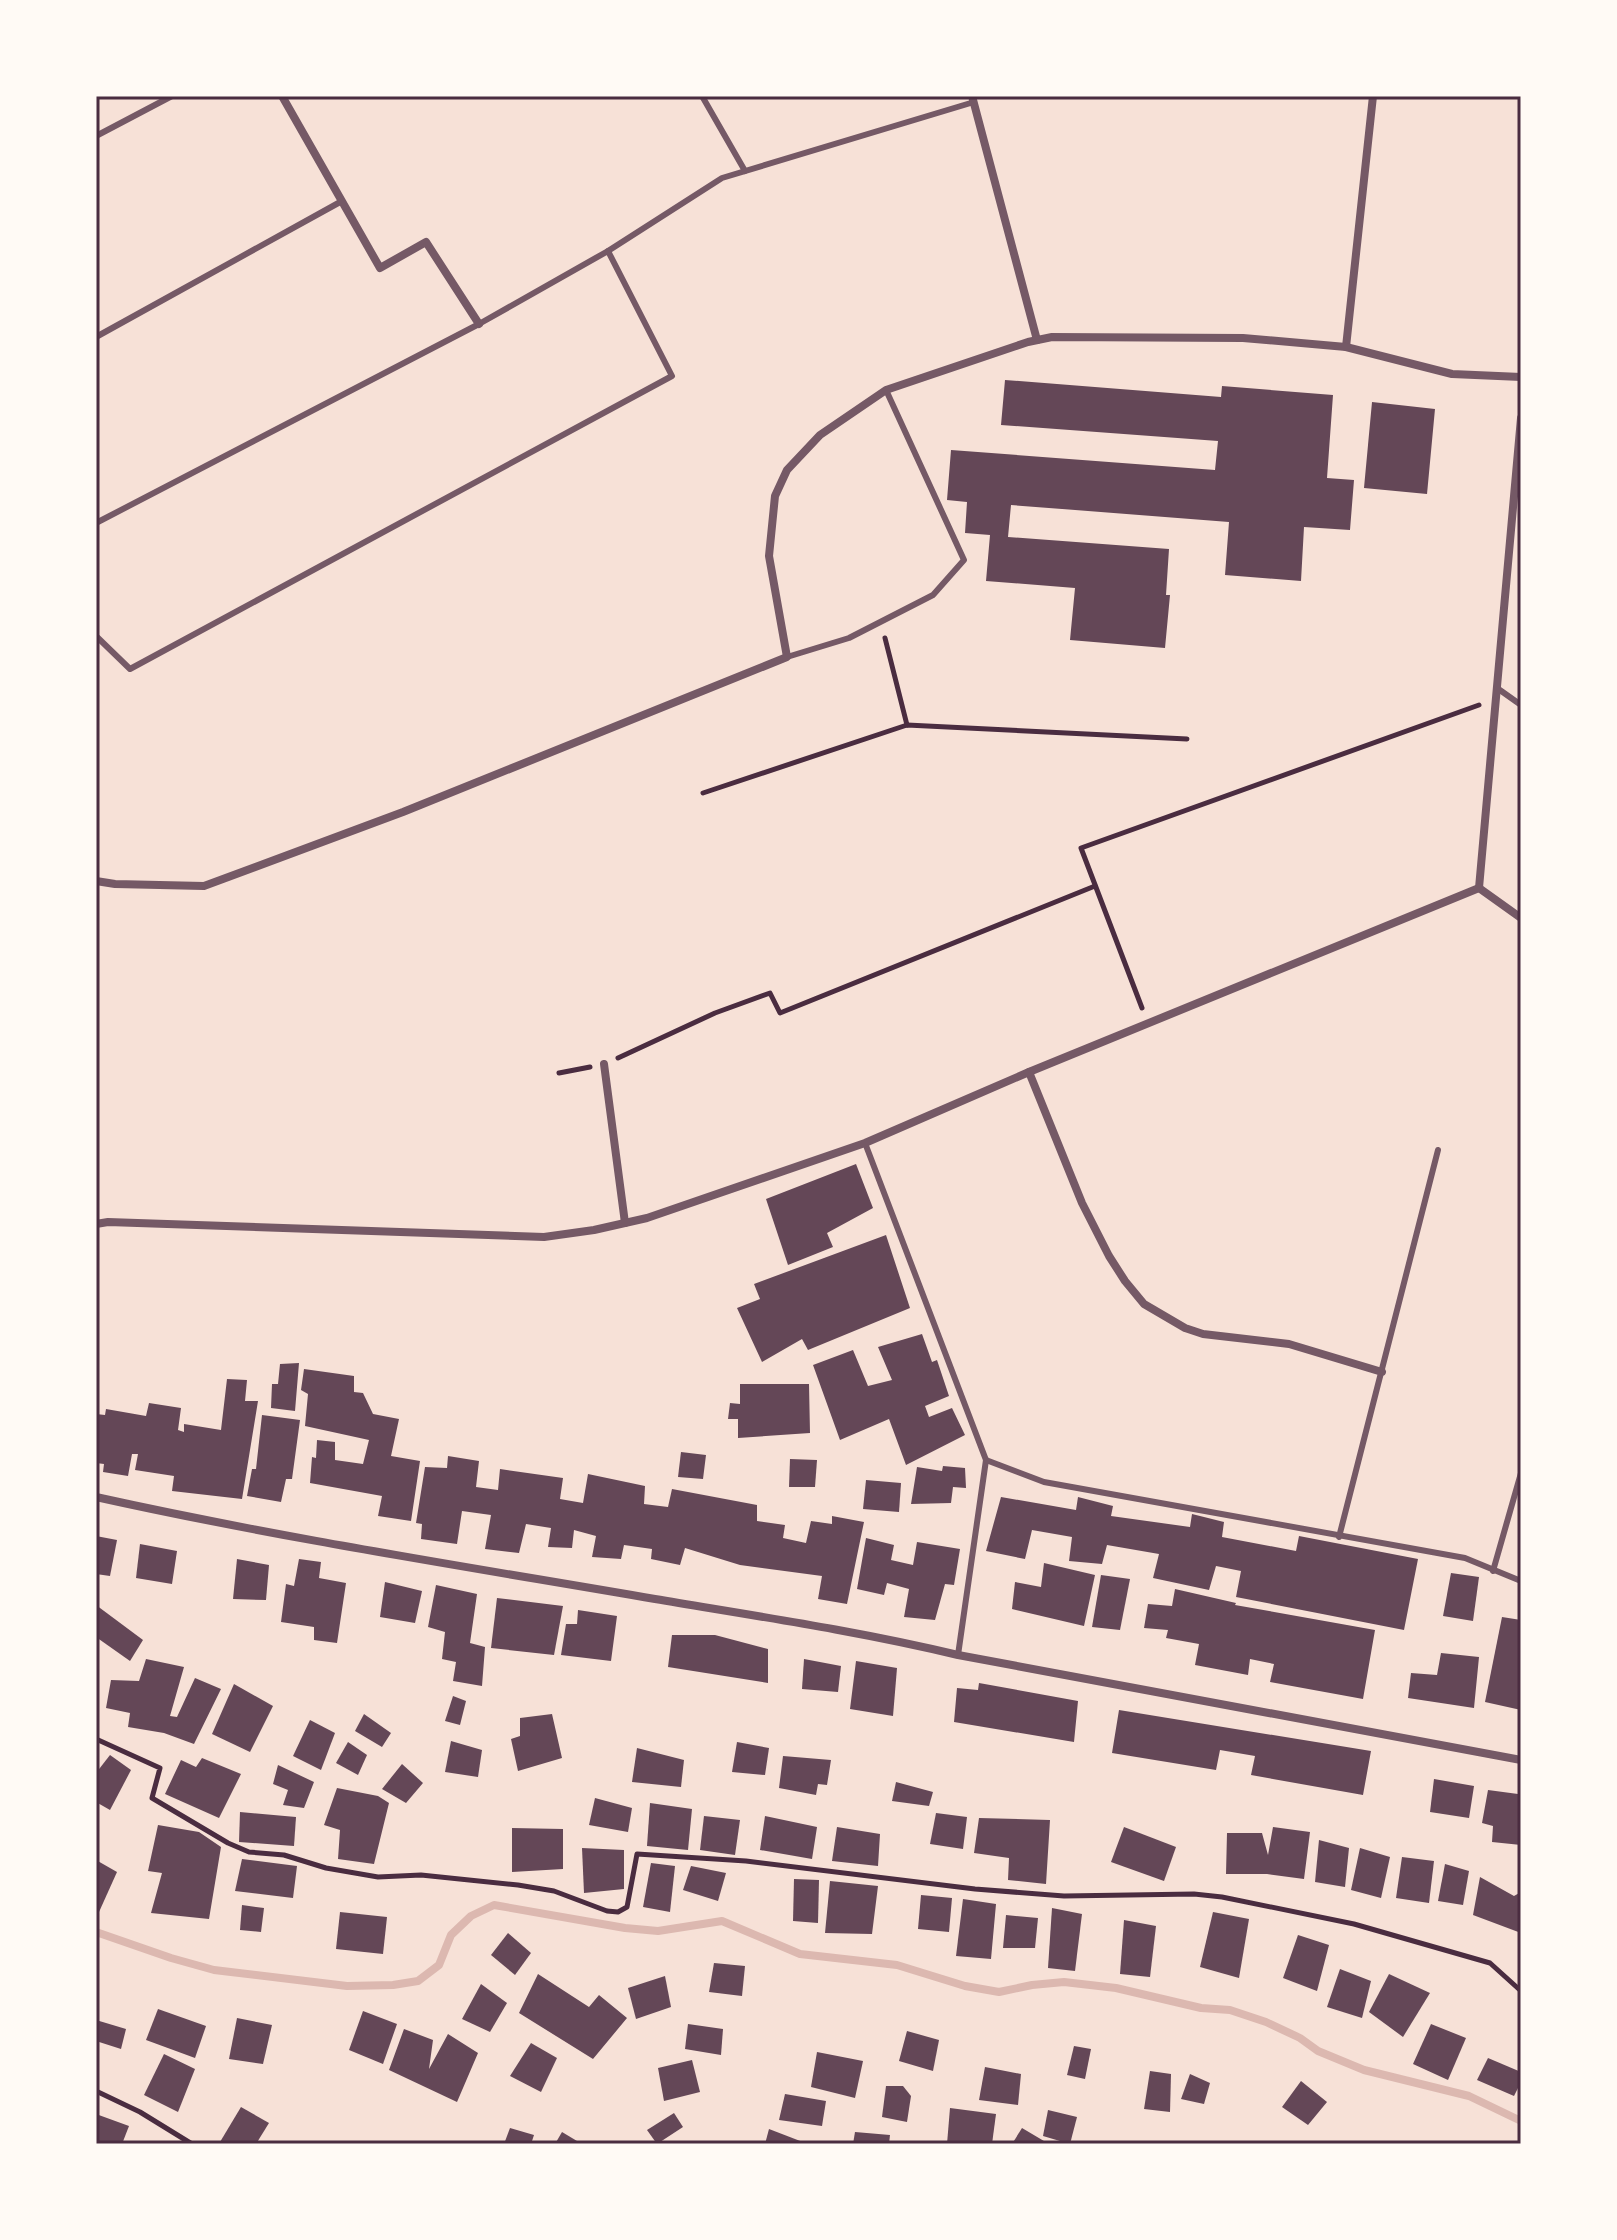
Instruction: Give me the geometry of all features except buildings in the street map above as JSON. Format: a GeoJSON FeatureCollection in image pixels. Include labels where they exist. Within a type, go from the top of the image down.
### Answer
{"type":"FeatureCollection","features":[{"type":"Feature","properties":{"kind":"street"},"geometry":{"type":"LineString","coordinates":[[282,96],[380,268],[426,242],[479,324]]}},
{"type":"Feature","properties":{"kind":"street"},"geometry":{"type":"LineString","coordinates":[[1346,347],[1373,96]]}},
{"type":"Feature","properties":{"kind":"street"},"geometry":{"type":"LineString","coordinates":[[973,99],[1037,340]]}},
{"type":"Feature","properties":{"kind":"street"},"geometry":{"type":"LineString","coordinates":[[96,881],[204,886],[403,812],[787,657],[769,556],[775,496],[787,470],[820,435],[886,390],[1052,337],[1243,338],[1346,347],[1452,374],[1521,377]]}},
{"type":"Feature","properties":{"kind":"street"},"geometry":{"type":"LineString","coordinates":[[1479,888],[1521,418]]}},
{"type":"Feature","properties":{"kind":"street"},"geometry":{"type":"LineString","coordinates":[[1479,888],[1521,918]]}},
{"type":"Feature","properties":{"kind":"street"},"geometry":{"type":"LineString","coordinates":[[96,1224],[544,1237],[647,1218],[865,1143],[1029,1072],[1479,888]]}},
{"type":"Feature","properties":{"kind":"street"},"geometry":{"type":"LineString","coordinates":[[604,1064],[625,1223]]}},
{"type":"Feature","properties":{"kind":"street"},"geometry":{"type":"LineString","coordinates":[[1029,1072],[1082,1203],[1117,1268],[1144,1304],[1185,1328],[1203,1334],[1289,1344],[1382,1372]]}},
{"type":"Feature","properties":{"kind":"street"},"geometry":{"type":"LineString","coordinates":[[96,1497],[506,1574],[884,1637],[958,1655],[1521,1760]]}},
{"type":"Feature","properties":{"kind":"lane"},"geometry":{"type":"LineString","coordinates":[[96,136],[172,96]]}},
{"type":"Feature","properties":{"kind":"lane"},"geometry":{"type":"LineString","coordinates":[[702,96],[745,171]]}},
{"type":"Feature","properties":{"kind":"lane"},"geometry":{"type":"LineString","coordinates":[[96,523],[479,324],[608,251],[722,178],[973,99]]}},
{"type":"Feature","properties":{"kind":"lane"},"geometry":{"type":"LineString","coordinates":[[96,337],[342,201]]}},
{"type":"Feature","properties":{"kind":"lane"},"geometry":{"type":"LineString","coordinates":[[96,636],[130,669],[672,376],[608,251]]}},
{"type":"Feature","properties":{"kind":"lane"},"geometry":{"type":"LineString","coordinates":[[787,657],[849,638],[933,595],[964,560],[886,390]]}},
{"type":"Feature","properties":{"kind":"lane"},"geometry":{"type":"LineString","coordinates":[[1497,688],[1521,705]]}},
{"type":"Feature","properties":{"kind":"lane"},"geometry":{"type":"LineString","coordinates":[[865,1143],[986,1460],[958,1655]]}},
{"type":"Feature","properties":{"kind":"lane"},"geometry":{"type":"LineString","coordinates":[[1339,1537],[1438,1150]]}},
{"type":"Feature","properties":{"kind":"lane"},"geometry":{"type":"LineString","coordinates":[[986,1460],[1044,1482],[1465,1558],[1521,1581]]}},
{"type":"Feature","properties":{"kind":"lane"},"geometry":{"type":"LineString","coordinates":[[1493,1571],[1521,1473]]}},
{"type":"Feature","properties":{"kind":"path"},"geometry":{"type":"LineString","coordinates":[[881,622],[907,725]]}},
{"type":"Feature","properties":{"kind":"path"},"geometry":{"type":"LineString","coordinates":[[1148,1024],[1081,848],[1496,699]]}},
{"type":"Feature","properties":{"kind":"path"},"geometry":{"type":"LineString","coordinates":[[703,793],[907,725],[1187,739]]}},
{"type":"Feature","properties":{"kind":"path"},"geometry":{"type":"LineString","coordinates":[[559,1073],[604,1064],[715,1013],[770,993],[780,1013],[1095,886]]}},
{"type":"Feature","properties":{"kind":"path"},"geometry":{"type":"LineString","coordinates":[[96,1739],[160,1768],[152,1798],[228,1843],[249,1852],[284,1855],[378,1877],[421,1875],[518,1885],[554,1891],[607,1911],[618,1912],[627,1907],[637,1854],[746,1861],[975,1889],[1064,1896],[1194,1894],[1354,1924],[1477,1959],[1490,1963],[1521,1991]]}},
{"type":"Feature","properties":{"kind":"path"},"geometry":{"type":"LineString","coordinates":[[96,2091],[140,2112],[192,2144]]}},
{"type":"Feature","properties":{"kind":"waterway"},"geometry":{"type":"LineString","coordinates":[[96,1932],[214,1970],[347,1986],[418,1981],[439,1965],[451,1935],[471,1916],[494,1905],[658,1931],[722,1921],[800,1954],[897,1965],[965,1986],[999,1992],[1064,1982],[1116,1988],[1201,2008],[1230,2010],[1266,2022],[1300,2038],[1318,2051],[1364,2070],[1469,2096],[1521,2121]]}}]}
